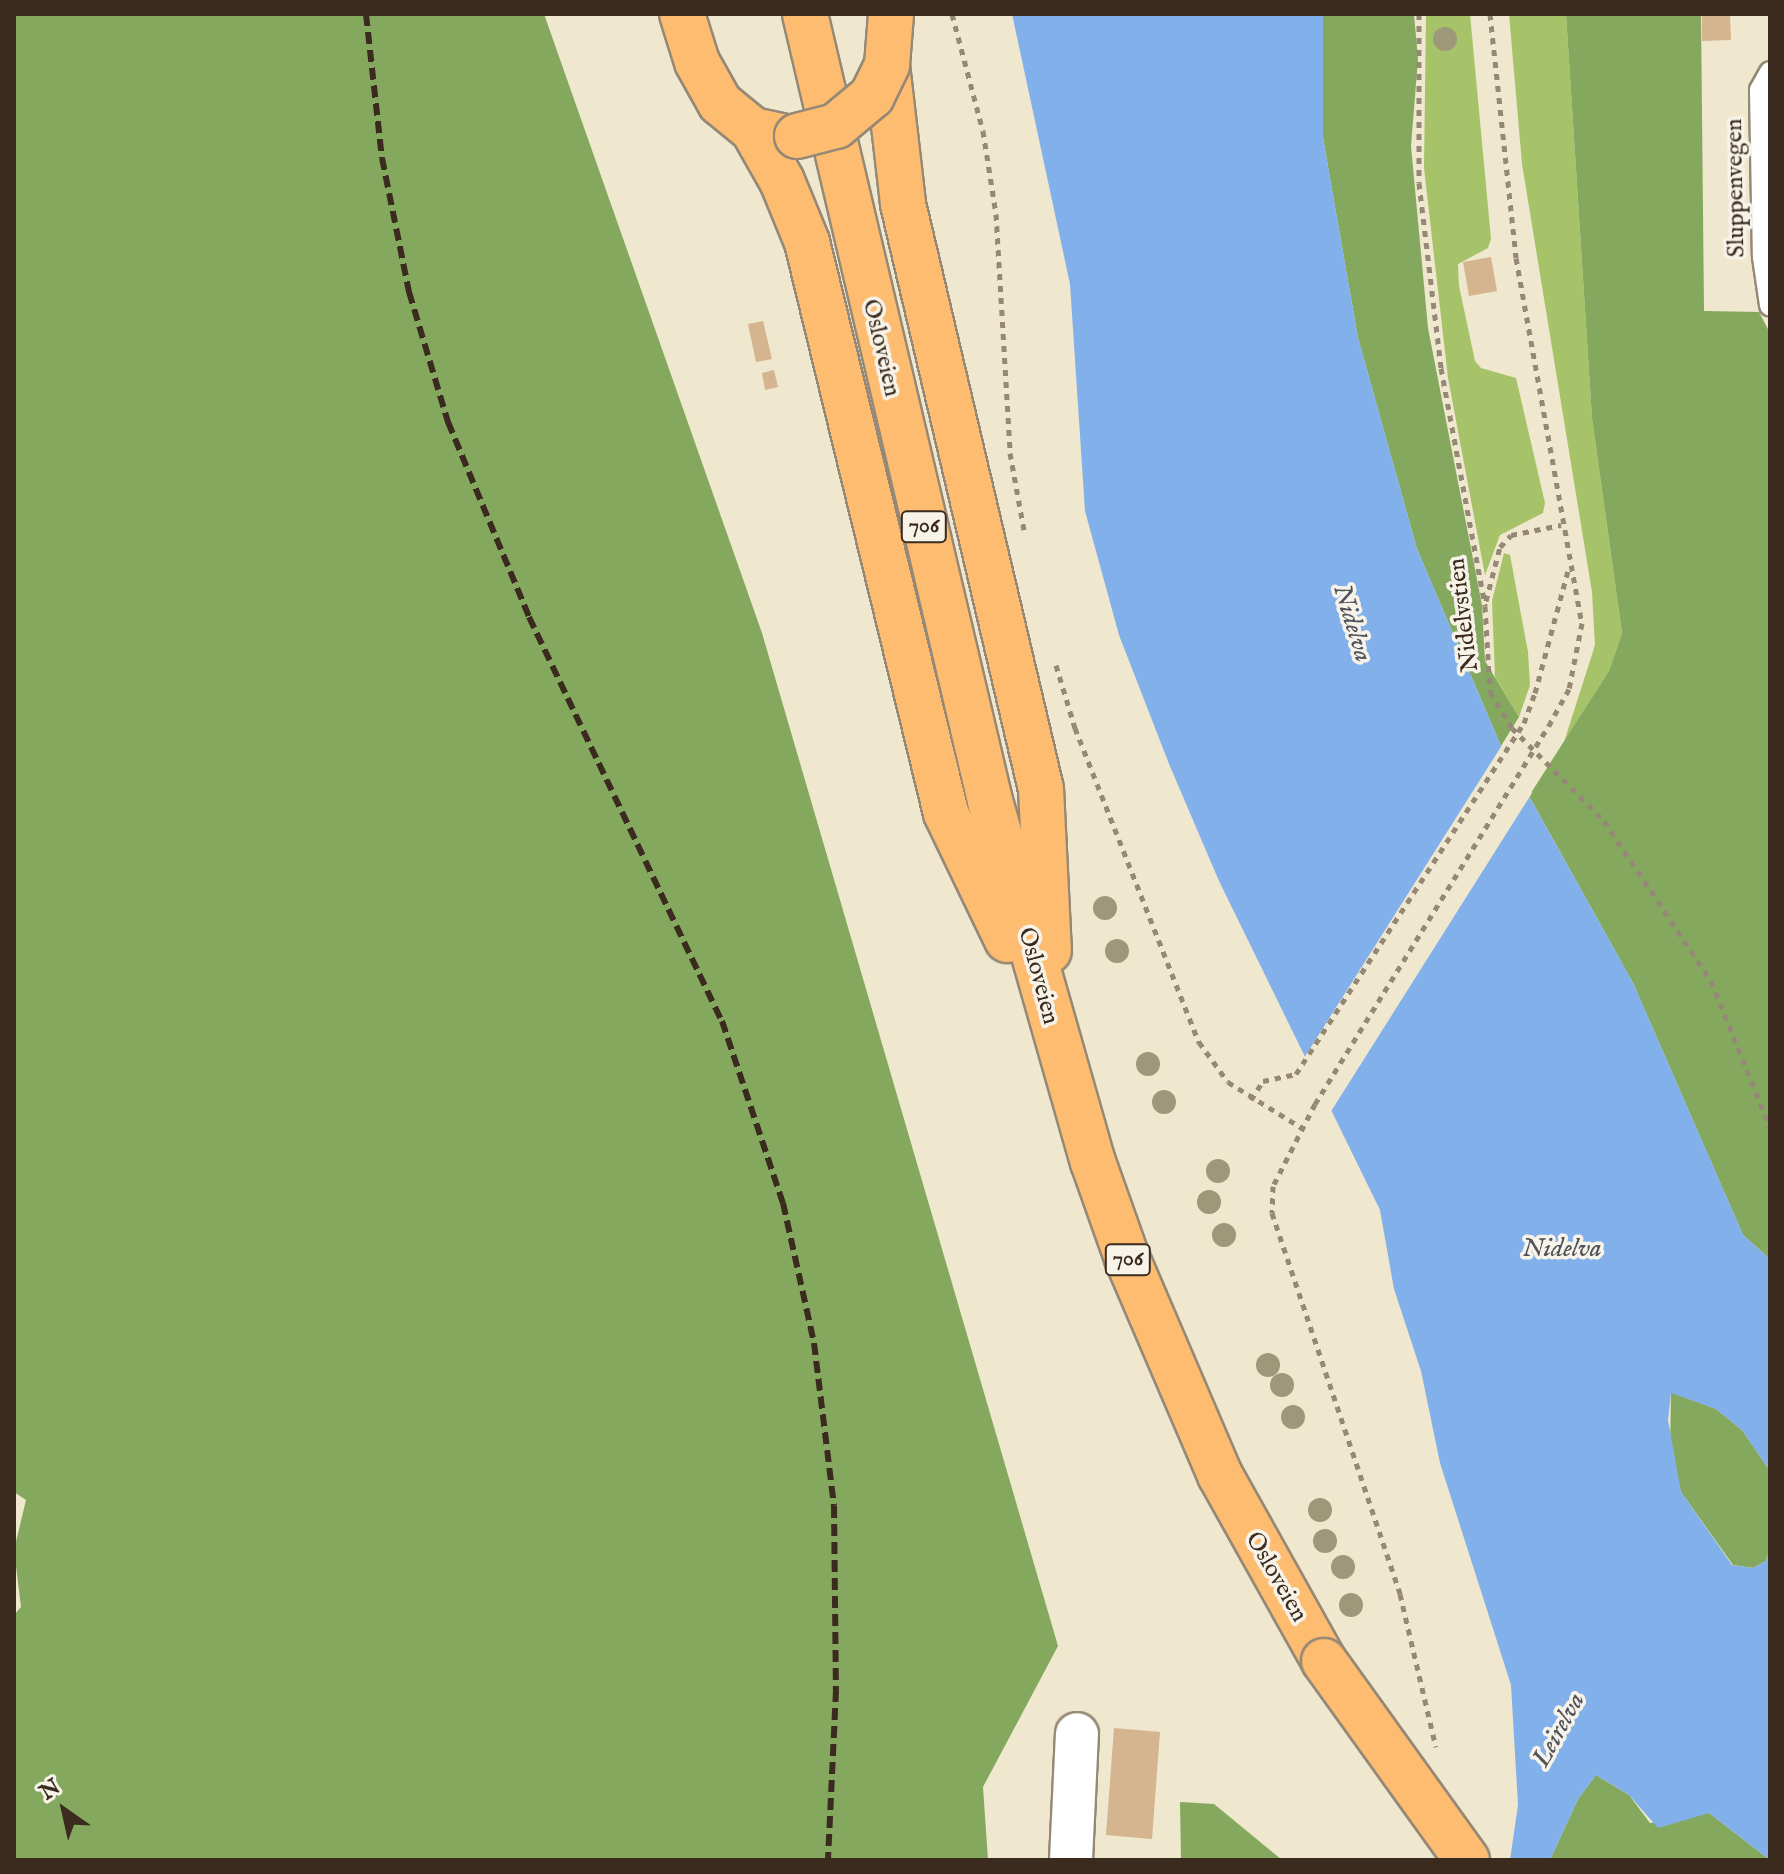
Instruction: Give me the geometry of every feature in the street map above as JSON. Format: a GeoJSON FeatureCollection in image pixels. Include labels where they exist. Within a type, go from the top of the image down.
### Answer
{"type":"FeatureCollection","features":[{"type":"Feature","properties":{"kind":"highway","name":"706"},"geometry":{"type":"LineString","coordinates":[[682,14],[708,85],[734,117],[753,130],[782,181],[807,242],[946,813],[1054,1037]]}},
{"type":"Feature","properties":{"kind":"highway","name":"Osloveien"},"geometry":{"type":"LineString","coordinates":[[805,14],[990,801],[1054,1037],[1127,1258],[1170,1363],[1256,1544],[1324,1661],[1467,1860]]}},
{"type":"Feature","properties":{"kind":"highway","name":"706"},"geometry":{"type":"LineString","coordinates":[[891,14],[887,65],[903,204],[1041,789],[1054,1037]]}},
{"type":"Feature","properties":{"kind":"highway","name":"706"},"geometry":{"type":"LineString","coordinates":[[753,130],[797,136],[814,134],[853,115],[872,96],[887,65]]}},
{"type":"Feature","properties":{"kind":"street"},"geometry":{"type":"LineString","coordinates":[[1071,1860],[1077,1734]]}},
{"type":"Feature","properties":{"kind":"lane","name":"Sluppenvegen"},"geometry":{"type":"LineString","coordinates":[[1770,72],[1760,90],[1763,257],[1770,305]]}},
{"type":"Feature","properties":{"kind":"path"},"geometry":{"type":"LineString","coordinates":[[952,14],[983,131],[996,214],[1010,453],[1027,546]]}},
{"type":"Feature","properties":{"kind":"path","name":"Nidelvstien"},"geometry":{"type":"LineString","coordinates":[[1419,14],[1419,183],[1441,368],[1485,606],[1490,692],[1505,720],[1604,821],[1711,981],[1770,1128]]}},
{"type":"Feature","properties":{"kind":"path"},"geometry":{"type":"LineString","coordinates":[[1437,1759],[1400,1594],[1272,1213],[1273,1186],[1315,1104],[1569,689],[1582,623],[1568,570],[1513,243],[1490,14]]}},
{"type":"Feature","properties":{"kind":"path"},"geometry":{"type":"LineString","coordinates":[[1485,606],[1500,547],[1511,535],[1561,525]]}},
{"type":"Feature","properties":{"kind":"path"},"geometry":{"type":"LineString","coordinates":[[1251,1100],[1263,1081],[1296,1074],[1524,723],[1568,570]]}},
{"type":"Feature","properties":{"kind":"path"},"geometry":{"type":"LineString","coordinates":[[1053,656],[1075,728],[1199,1042],[1212,1067],[1251,1100],[1302,1128]]}},
{"type":"Feature","properties":{"kind":"green space"},"geometry":{"type":"Polygon","coordinates":[[[14,14],[544,14],[762,633],[1058,1646],[983,1787],[988,1860],[14,1860],[14,1615],[21,1607],[14,1550],[26,1500],[14,1492],[14,14]]]}},
{"type":"Feature","properties":{"kind":"green space"},"geometry":{"type":"Polygon","coordinates":[[[1323,14],[1414,14],[1418,59],[1411,146],[1428,328],[1482,605],[1485,661],[1519,717],[1501,746],[1417,549],[1358,338],[1323,138],[1323,14]]]}},
{"type":"Feature","properties":{"kind":"green space"},"geometry":{"type":"Polygon","coordinates":[[[1426,14],[1470,14],[1491,239],[1488,248],[1458,264],[1459,286],[1475,361],[1481,368],[1516,378],[1545,503],[1543,513],[1500,535],[1485,575],[1448,378],[1424,168],[1426,14]]]}},
{"type":"Feature","properties":{"kind":"green space"},"geometry":{"type":"Polygon","coordinates":[[[1509,14],[1566,14],[1592,418],[1622,633],[1609,671],[1564,742],[1595,645],[1592,592],[1522,164],[1509,14]]]}},
{"type":"Feature","properties":{"kind":"green space"},"geometry":{"type":"Polygon","coordinates":[[[1566,14],[1701,14],[1704,311],[1759,312],[1770,333],[1770,1259],[1743,1235],[1633,983],[1529,796],[1609,671],[1622,633],[1592,418],[1566,14]]]}},
{"type":"Feature","properties":{"kind":"green space"},"geometry":{"type":"Polygon","coordinates":[[[1504,553],[1510,555],[1528,652],[1530,685],[1519,717],[1495,677],[1492,601],[1504,553]]]}},
{"type":"Feature","properties":{"kind":"green space"},"geometry":{"type":"Polygon","coordinates":[[[1671,1392],[1716,1409],[1742,1430],[1770,1471],[1770,1548],[1766,1561],[1753,1568],[1733,1565],[1681,1492],[1670,1450],[1671,1392]]]}},
{"type":"Feature","properties":{"kind":"green space"},"geometry":{"type":"Polygon","coordinates":[[[1596,1775],[1629,1795],[1650,1823],[1709,1813],[1770,1860],[1550,1860],[1578,1799],[1596,1775]]]}},
{"type":"Feature","properties":{"kind":"green space"},"geometry":{"type":"Polygon","coordinates":[[[1180,1802],[1214,1804],[1282,1860],[1181,1860],[1180,1802]]]}},
{"type":"Feature","properties":{"kind":"water","name":"Nidelva"},"geometry":{"type":"Polygon","coordinates":[[[1012,14],[1323,14],[1323,138],[1358,338],[1417,549],[1501,746],[1633,983],[1743,1235],[1770,1259],[1770,1471],[1742,1430],[1716,1409],[1671,1393],[1668,1420],[1681,1492],[1732,1565],[1753,1568],[1766,1561],[1770,1548],[1770,1860],[1709,1813],[1658,1828],[1629,1795],[1596,1775],[1578,1799],[1550,1860],[1510,1860],[1518,1805],[1511,1685],[1440,1463],[1421,1371],[1394,1289],[1380,1210],[1219,881],[1169,764],[1119,635],[1085,511],[1070,284],[1012,14]]]}},
{"type":"Feature","properties":{"kind":"pier"},"geometry":{"type":"Polygon","coordinates":[[[1504,742],[1532,793],[1330,1113],[1304,1058],[1504,742]]]}},
{"type":"Feature","properties":{"kind":"building"},"geometry":{"type":"Polygon","coordinates":[[[1702,14],[1730,14],[1731,40],[1702,41],[1702,14]]]}},
{"type":"Feature","properties":{"kind":"building"},"geometry":{"type":"Polygon","coordinates":[[[1491,257],[1497,291],[1469,296],[1463,262],[1491,257]]]}},
{"type":"Feature","properties":{"kind":"building"},"geometry":{"type":"Polygon","coordinates":[[[763,321],[772,359],[756,362],[748,324],[763,321]]]}},
{"type":"Feature","properties":{"kind":"building"},"geometry":{"type":"Polygon","coordinates":[[[774,370],[778,387],[765,390],[762,373],[774,370]]]}},
{"type":"Feature","properties":{"kind":"building"},"geometry":{"type":"Polygon","coordinates":[[[1114,1728],[1160,1732],[1152,1839],[1106,1835],[1114,1728]]]}},
{"type":"Feature","properties":{"kind":"railway"},"geometry":{"type":"LineString","coordinates":[[366,14],[382,158],[409,292],[448,422],[529,617],[722,1021],[783,1203],[814,1343],[834,1506],[836,1690],[828,1860]]}},
{"type":"Feature","properties":{"kind":"water label","name":"Leirelva"},"geometry":{"type":"Point","coordinates":[1559,1730]}}]}
